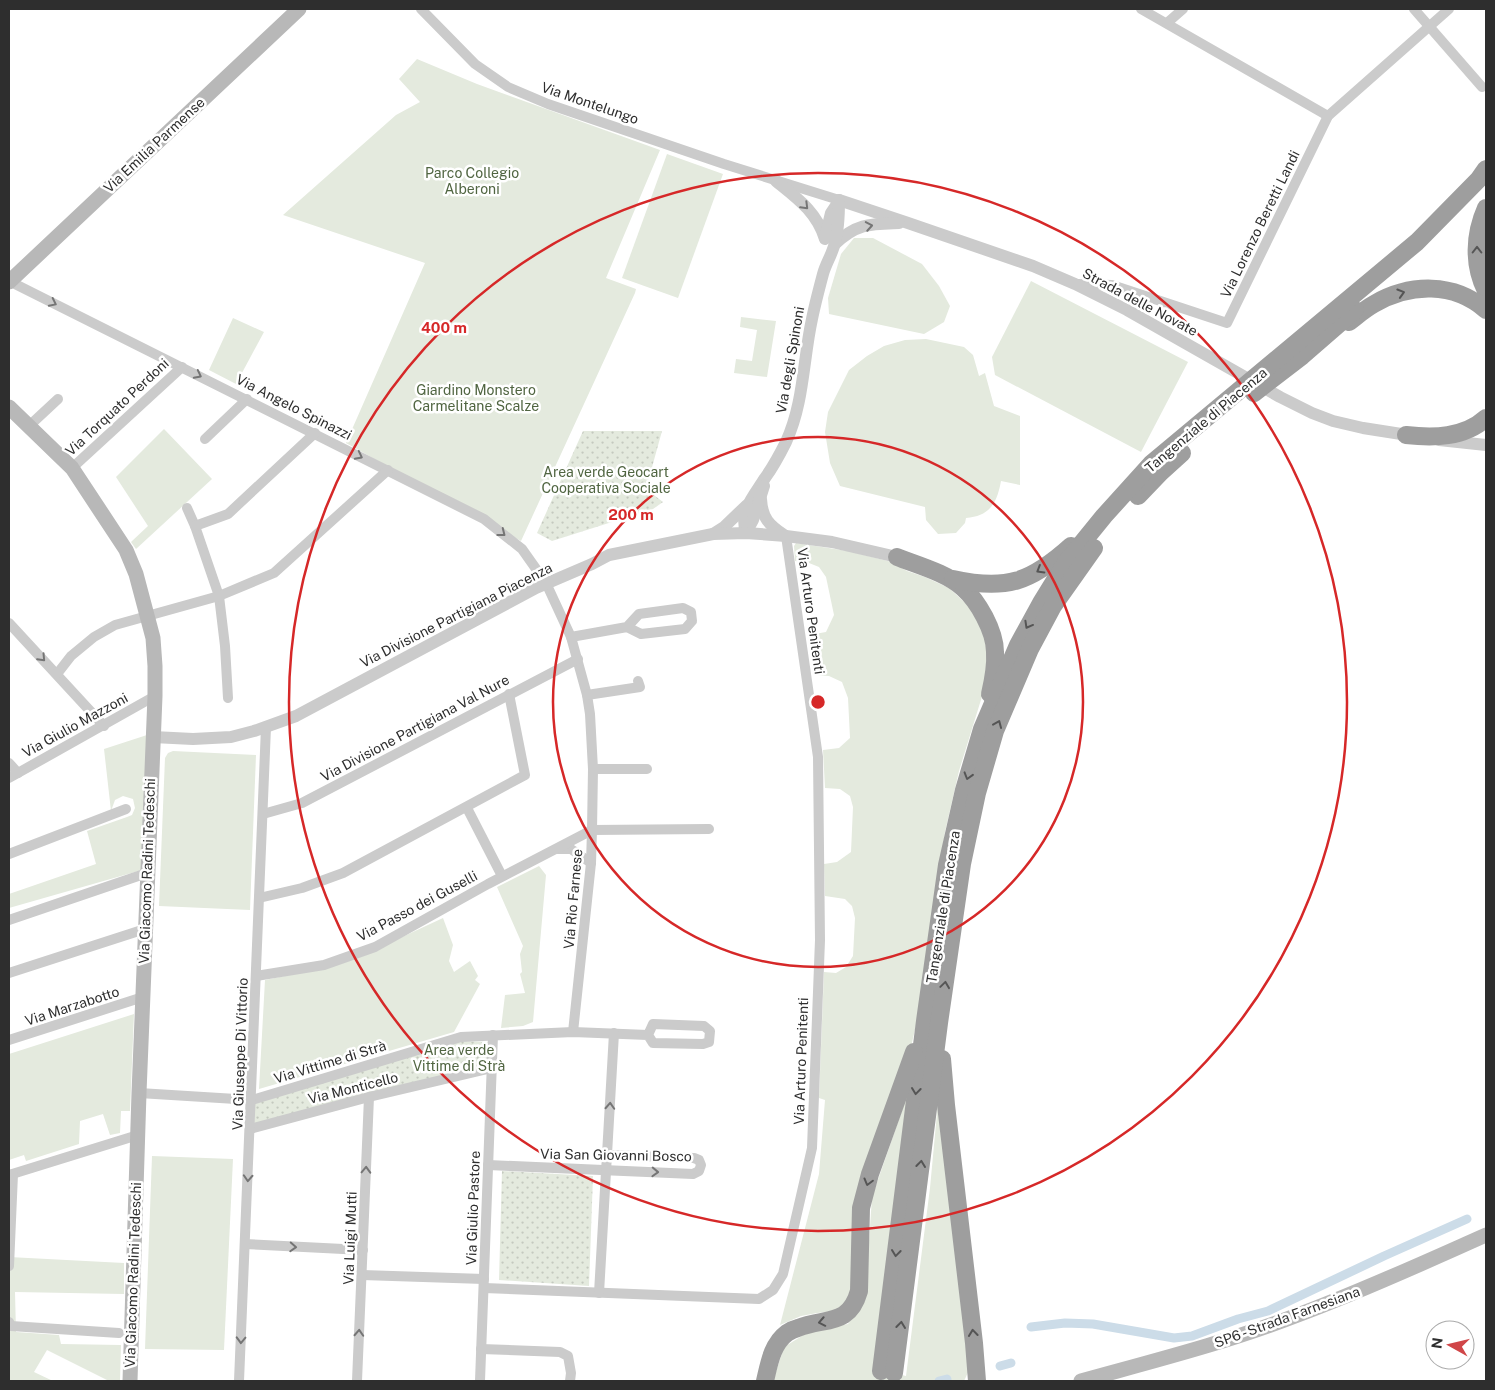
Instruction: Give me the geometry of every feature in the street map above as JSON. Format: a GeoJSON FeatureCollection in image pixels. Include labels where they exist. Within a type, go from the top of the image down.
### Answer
{"type":"FeatureCollection","features":[{"type":"Feature","properties":{"kind":"highway","name":"Tangenziale di Piacenza"},"geometry":{"type":"LineString","coordinates":[[1298,351],[1417,242],[1479,179],[1486,168]]}},
{"type":"Feature","properties":{"kind":"highway","name":"Tangenziale di Piacenza"},"geometry":{"type":"LineString","coordinates":[[888,1372],[932,1022],[947,865],[964,790],[982,729],[1018,645],[1040,603],[1065,564],[1104,516],[1151,464],[1225,409],[1426,248],[1486,187]]}},
{"type":"Feature","properties":{"kind":"highway"},"geometry":{"type":"LineString","coordinates":[[1486,208],[1478,230],[1476,246],[1477,261],[1486,291]]}},
{"type":"Feature","properties":{"kind":"highway"},"geometry":{"type":"LineString","coordinates":[[1298,351],[1374,304],[1400,292],[1430,288],[1442,289],[1467,297],[1486,310]]}},
{"type":"Feature","properties":{"kind":"highway","name":"Tangenziale di Piacenza"},"geometry":{"type":"LineString","coordinates":[[932,1022],[977,793],[995,731],[1030,649],[1053,606],[1076,570],[1114,522],[1161,472],[1225,409]]}},
{"type":"Feature","properties":{"kind":"highway"},"geometry":{"type":"LineString","coordinates":[[1406,435],[1429,437],[1459,433],[1482,422],[1486,418]]}},
{"type":"Feature","properties":{"kind":"highway"},"geometry":{"type":"LineString","coordinates":[[945,577],[976,584],[1001,584],[1030,576],[1050,564],[1104,516]]}},
{"type":"Feature","properties":{"kind":"highway"},"geometry":{"type":"LineString","coordinates":[[896,557],[945,577],[963,587],[979,607],[989,626],[995,650],[993,680],[982,729]]}},
{"type":"Feature","properties":{"kind":"highway"},"geometry":{"type":"LineString","coordinates":[[765,1381],[776,1345],[788,1332],[804,1326],[832,1320],[848,1313],[855,1304],[859,1291],[860,1208],[870,1174],[932,1022]]}},
{"type":"Feature","properties":{"kind":"highway"},"geometry":{"type":"LineString","coordinates":[[932,1022],[946,1105],[974,1343],[976,1381]]}},
{"type":"Feature","properties":{"kind":"main road","name":"Via Emilia Parmense"},"geometry":{"type":"LineString","coordinates":[[9,282],[299,9]]}},
{"type":"Feature","properties":{"kind":"main road","name":"Via Giacomo Radini Tedeschi"},"geometry":{"type":"LineString","coordinates":[[9,407],[72,468],[126,550],[136,574],[148,615],[154,650],[155,696],[147,873],[130,1381]]}},
{"type":"Feature","properties":{"kind":"main road","name":"SP6 - Strada Farnesiana"},"geometry":{"type":"LineString","coordinates":[[1081,1381],[1220,1342],[1294,1317],[1366,1288],[1486,1235]]}},
{"type":"Feature","properties":{"kind":"street","name":"Via Montelungo"},"geometry":{"type":"LineString","coordinates":[[421,9],[475,64],[508,87],[532,98],[776,181]]}},
{"type":"Feature","properties":{"kind":"street"},"geometry":{"type":"LineString","coordinates":[[1141,9],[1328,116]]}},
{"type":"Feature","properties":{"kind":"street"},"geometry":{"type":"LineString","coordinates":[[1167,23],[1183,9]]}},
{"type":"Feature","properties":{"kind":"street"},"geometry":{"type":"LineString","coordinates":[[1414,9],[1482,87]]}},
{"type":"Feature","properties":{"kind":"street","name":"Via Lorenzo Beretti Landi"},"geometry":{"type":"LineString","coordinates":[[1075,284],[1112,285],[1227,323],[1328,116],[1449,9]]}},
{"type":"Feature","properties":{"kind":"street","name":"Strada delle Novate"},"geometry":{"type":"LineString","coordinates":[[776,181],[908,222],[1033,266],[1075,284],[1127,310],[1280,397],[1333,421],[1406,435],[1486,445]]}},
{"type":"Feature","properties":{"kind":"street"},"geometry":{"type":"LineString","coordinates":[[776,181],[804,204],[815,216],[830,241],[866,225],[908,222]]}},
{"type":"Feature","properties":{"kind":"street","name":"Via degli Spinoni"},"geometry":{"type":"LineString","coordinates":[[746,533],[744,517],[748,503],[766,477],[785,443],[795,420],[800,401],[812,321],[830,241],[838,227],[839,200]]}},
{"type":"Feature","properties":{"kind":"street","name":"Via Angelo Spinazzi"},"geometry":{"type":"LineString","coordinates":[[9,282],[182,366],[484,519],[522,549],[546,584]]}},
{"type":"Feature","properties":{"kind":"street","name":"Via Torquato Perdoni"},"geometry":{"type":"LineString","coordinates":[[72,468],[182,366]]}},
{"type":"Feature","properties":{"kind":"street"},"geometry":{"type":"LineString","coordinates":[[29,426],[58,399]]}},
{"type":"Feature","properties":{"kind":"street"},"geometry":{"type":"LineString","coordinates":[[206,440],[248,399]]}},
{"type":"Feature","properties":{"kind":"street"},"geometry":{"type":"LineString","coordinates":[[195,526],[228,514],[315,433]]}},
{"type":"Feature","properties":{"kind":"street"},"geometry":{"type":"LineString","coordinates":[[57,674],[71,656],[94,637],[116,625],[219,596],[274,572],[388,470]]}},
{"type":"Feature","properties":{"kind":"street","name":"Via degli Spinoni"},"geometry":{"type":"LineString","coordinates":[[746,533],[753,520],[766,477]]}},
{"type":"Feature","properties":{"kind":"street"},"geometry":{"type":"LineString","coordinates":[[761,496],[762,510],[767,521],[772,528],[786,536]]}},
{"type":"Feature","properties":{"kind":"street"},"geometry":{"type":"LineString","coordinates":[[713,534],[724,527],[748,503]]}},
{"type":"Feature","properties":{"kind":"street"},"geometry":{"type":"LineString","coordinates":[[187,508],[219,596],[225,646],[228,698]]}},
{"type":"Feature","properties":{"kind":"street","name":"Via Divisione Partigiana Piacenza"},"geometry":{"type":"LineString","coordinates":[[153,737],[193,739],[223,737],[254,732],[296,716],[546,584],[609,555],[713,534],[746,533],[832,542],[896,557]]}},
{"type":"Feature","properties":{"kind":"street","name":"Via Arturo Penitenti"},"geometry":{"type":"LineString","coordinates":[[362,1275],[599,1293],[758,1299],[773,1290],[783,1274],[812,1148],[820,940],[818,757],[786,536]]}},
{"type":"Feature","properties":{"kind":"street","name":"Via Rio Farnese"},"geometry":{"type":"LineString","coordinates":[[546,584],[571,637],[578,659],[587,695],[594,769],[591,863],[573,1032]]}},
{"type":"Feature","properties":{"kind":"street"},"geometry":{"type":"LineString","coordinates":[[571,637],[627,627],[641,634],[685,628],[692,621],[690,612],[683,608],[639,614],[627,627]]}},
{"type":"Feature","properties":{"kind":"street"},"geometry":{"type":"LineString","coordinates":[[9,623],[104,726]]}},
{"type":"Feature","properties":{"kind":"street","name":"Via Divisione Partigiana Val Nure"},"geometry":{"type":"LineString","coordinates":[[263,814],[302,803],[578,659]]}},
{"type":"Feature","properties":{"kind":"street"},"geometry":{"type":"LineString","coordinates":[[587,695],[640,687],[638,681]]}},
{"type":"Feature","properties":{"kind":"street"},"geometry":{"type":"LineString","coordinates":[[259,898],[302,888],[343,873],[467,808],[525,775],[509,694]]}},
{"type":"Feature","properties":{"kind":"street","name":"Via Giulio Mazzoni"},"geometry":{"type":"LineString","coordinates":[[13,776],[155,696]]}},
{"type":"Feature","properties":{"kind":"street","name":"Via Giuseppe Di Vittorio"},"geometry":{"type":"LineString","coordinates":[[239,1381],[266,727]]}},
{"type":"Feature","properties":{"kind":"street"},"geometry":{"type":"LineString","coordinates":[[9,763],[13,776]]}},
{"type":"Feature","properties":{"kind":"street"},"geometry":{"type":"LineString","coordinates":[[594,769],[647,769]]}},
{"type":"Feature","properties":{"kind":"street"},"geometry":{"type":"LineString","coordinates":[[467,808],[502,876]]}},
{"type":"Feature","properties":{"kind":"street"},"geometry":{"type":"LineString","coordinates":[[9,854],[126,809]]}},
{"type":"Feature","properties":{"kind":"street","name":"Via Passo dei Guselli"},"geometry":{"type":"LineString","coordinates":[[256,976],[324,965],[375,947],[502,876],[592,830],[709,829]]}},
{"type":"Feature","properties":{"kind":"street"},"geometry":{"type":"LineString","coordinates":[[556,849],[571,849],[591,863]]}},
{"type":"Feature","properties":{"kind":"street"},"geometry":{"type":"LineString","coordinates":[[9,920],[147,873]]}},
{"type":"Feature","properties":{"kind":"street"},"geometry":{"type":"LineString","coordinates":[[9,973],[145,929]]}},
{"type":"Feature","properties":{"kind":"street","name":"Via Marzabotto"},"geometry":{"type":"LineString","coordinates":[[9,1040],[143,997]]}},
{"type":"Feature","properties":{"kind":"street","name":"Via Vittime di Strà"},"geometry":{"type":"LineString","coordinates":[[653,1024],[704,1026],[710,1031],[709,1042],[703,1044],[653,1043],[648,1034],[653,1024]]}},
{"type":"Feature","properties":{"kind":"street","name":"Via Vittime di Strà"},"geometry":{"type":"LineString","coordinates":[[139,1093],[252,1100],[461,1037],[573,1032],[648,1034]]}},
{"type":"Feature","properties":{"kind":"street"},"geometry":{"type":"LineString","coordinates":[[599,1293],[614,1033]]}},
{"type":"Feature","properties":{"kind":"street","name":"Via Giulio Pastore"},"geometry":{"type":"LineString","coordinates":[[480,1381],[493,1035]]}},
{"type":"Feature","properties":{"kind":"street","name":"Via Monticello"},"geometry":{"type":"LineString","coordinates":[[250,1129],[369,1097],[492,1068]]}},
{"type":"Feature","properties":{"kind":"street","name":"Via Luigi Mutti"},"geometry":{"type":"LineString","coordinates":[[357,1381],[369,1097]]}},
{"type":"Feature","properties":{"kind":"street"},"geometry":{"type":"LineString","coordinates":[[9,1266],[11,1175],[138,1135]]}},
{"type":"Feature","properties":{"kind":"street","name":"Via San Giovanni Bosco"},"geometry":{"type":"LineString","coordinates":[[488,1165],[694,1174],[701,1165],[699,1160],[694,1158],[607,1155]]}},
{"type":"Feature","properties":{"kind":"street"},"geometry":{"type":"LineString","coordinates":[[245,1244],[363,1250]]}},
{"type":"Feature","properties":{"kind":"street"},"geometry":{"type":"LineString","coordinates":[[9,1322],[11,1326],[119,1333]]}},
{"type":"Feature","properties":{"kind":"street"},"geometry":{"type":"LineString","coordinates":[[481,1349],[560,1352],[568,1356],[570,1381]]}},
{"type":"Feature","properties":{"kind":"green space"},"geometry":{"type":"Polygon","coordinates":[[[417,59],[477,84],[660,150],[606,278],[636,289],[635,293],[521,541],[346,443],[425,263],[283,215],[396,115],[420,102],[399,79],[417,59]]]}},
{"type":"Feature","properties":{"kind":"green space"},"geometry":{"type":"Polygon","coordinates":[[[667,154],[723,174],[678,298],[622,278],[667,154]]]}},
{"type":"Feature","properties":{"kind":"green space"},"geometry":{"type":"Polygon","coordinates":[[[854,238],[873,238],[922,264],[939,286],[950,306],[944,322],[924,334],[829,314],[828,298],[841,254],[854,238]]]}},
{"type":"Feature","properties":{"kind":"green space"},"geometry":{"type":"Polygon","coordinates":[[[1031,281],[1188,362],[1141,452],[995,375],[992,357],[1031,281]]]}},
{"type":"Feature","properties":{"kind":"green space"},"geometry":{"type":"Polygon","coordinates":[[[741,317],[776,321],[767,377],[734,373],[736,359],[752,361],[757,330],[740,327],[741,317]]]}},
{"type":"Feature","properties":{"kind":"green space"},"geometry":{"type":"Polygon","coordinates":[[[233,318],[264,332],[236,384],[209,370],[233,318]]]}},
{"type":"Feature","properties":{"kind":"green space"},"geometry":{"type":"Polygon","coordinates":[[[926,339],[964,347],[973,355],[979,376],[985,373],[994,406],[1020,416],[1020,485],[1001,481],[997,496],[991,507],[981,514],[966,518],[965,523],[956,533],[938,534],[926,520],[925,507],[840,486],[830,463],[825,432],[828,412],[849,370],[884,346],[905,340],[926,339]]]}},
{"type":"Feature","properties":{"kind":"green space"},"geometry":{"type":"Polygon","coordinates":[[[164,429],[212,479],[136,549],[131,542],[148,526],[116,477],[164,429]]]}},
{"type":"Feature","properties":{"kind":"green space","name":"Area verde Geocart Cooperativa Sociale"},"geometry":{"type":"Polygon","coordinates":[[[583,431],[662,431],[646,489],[663,502],[653,509],[552,541],[537,533],[583,431]]]}},
{"type":"Feature","properties":{"kind":"green space"},"geometry":{"type":"Polygon","coordinates":[[[796,543],[848,551],[888,561],[949,588],[974,611],[984,632],[988,659],[984,690],[959,771],[945,832],[917,1021],[904,1077],[879,1124],[854,1306],[801,1316],[780,1325],[819,1174],[825,1100],[819,1098],[824,972],[836,973],[846,967],[853,956],[855,918],[852,906],[845,899],[825,896],[824,864],[837,862],[851,852],[853,807],[850,796],[840,789],[825,788],[823,750],[839,748],[850,738],[848,698],[842,682],[829,676],[815,675],[809,635],[826,632],[834,615],[826,577],[819,567],[795,561],[794,546],[796,543]]]}},
{"type":"Feature","properties":{"kind":"green space"},"geometry":{"type":"Polygon","coordinates":[[[147,735],[142,870],[9,908],[9,894],[96,864],[87,831],[132,815],[135,808],[133,799],[123,796],[115,800],[111,811],[104,749],[147,735]]]}},
{"type":"Feature","properties":{"kind":"green space"},"geometry":{"type":"Polygon","coordinates":[[[173,751],[256,755],[250,910],[159,906],[165,758],[168,753],[173,751]]]}},
{"type":"Feature","properties":{"kind":"green space"},"geometry":{"type":"Polygon","coordinates":[[[539,866],[546,875],[533,1022],[523,1026],[501,1028],[505,995],[525,993],[520,974],[522,972],[520,954],[523,946],[497,887],[539,866]]]}},
{"type":"Feature","properties":{"kind":"green space"},"geometry":{"type":"Polygon","coordinates":[[[443,918],[453,945],[449,961],[454,972],[470,961],[478,976],[475,980],[480,984],[454,1032],[259,1089],[265,980],[324,968],[374,950],[443,918]]]}},
{"type":"Feature","properties":{"kind":"green space"},"geometry":{"type":"Polygon","coordinates":[[[134,1014],[130,1111],[121,1111],[120,1133],[110,1135],[103,1114],[80,1121],[79,1144],[26,1161],[24,1155],[9,1160],[9,1054],[134,1014]]]}},
{"type":"Feature","properties":{"kind":"green space","name":"Area verde Vittime di Strà"},"geometry":{"type":"Polygon","coordinates":[[[462,1041],[489,1042],[489,1066],[254,1124],[255,1103],[462,1041]]]}},
{"type":"Feature","properties":{"kind":"green space"},"geometry":{"type":"Polygon","coordinates":[[[914,1076],[877,1369],[906,1376],[930,1188],[940,1081],[971,1366],[964,1381],[773,1381],[784,1347],[810,1331],[848,1324],[865,1301],[872,1197],[914,1076]]]}},
{"type":"Feature","properties":{"kind":"green space"},"geometry":{"type":"Polygon","coordinates":[[[152,1156],[233,1159],[224,1350],[145,1349],[152,1156]]]}},
{"type":"Feature","properties":{"kind":"green space"},"geometry":{"type":"Polygon","coordinates":[[[502,1171],[593,1176],[589,1286],[499,1280],[502,1171]]]}},
{"type":"Feature","properties":{"kind":"green space"},"geometry":{"type":"Polygon","coordinates":[[[9,1257],[124,1263],[124,1294],[15,1292],[16,1332],[59,1335],[61,1344],[121,1345],[120,1381],[109,1381],[47,1350],[34,1372],[53,1381],[9,1381],[9,1257]]]}},
{"type":"Feature","properties":{"kind":"waterway"},"geometry":{"type":"LineString","coordinates":[[1031,1327],[1065,1323],[1093,1324],[1174,1338],[1192,1336],[1238,1319],[1268,1311],[1467,1219]]}},
{"type":"Feature","properties":{"kind":"waterway"},"geometry":{"type":"LineString","coordinates":[[1000,1366],[1011,1363]]}},
{"type":"Feature","properties":{"kind":"waterway"},"geometry":{"type":"LineString","coordinates":[[939,1381],[947,1379]]}},
{"type":"Feature","properties":{"kind":"park label","name":"Parco Collegio Alberoni"},"geometry":{"type":"Point","coordinates":[472,182]}},
{"type":"Feature","properties":{"kind":"park label","name":"Giardino Monstero Carmelitane Scalze"},"geometry":{"type":"Point","coordinates":[476,398]}}]}
